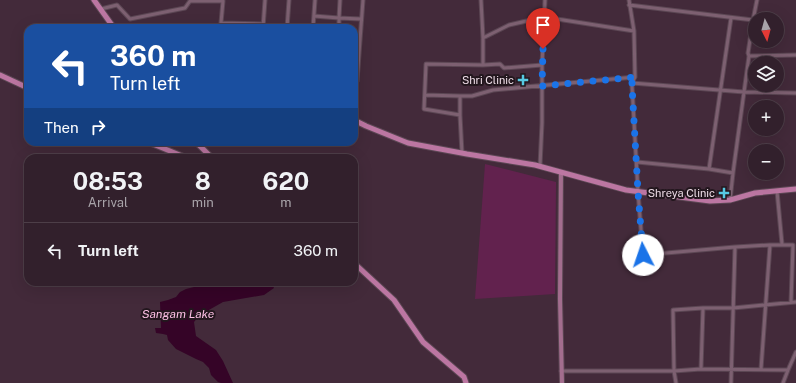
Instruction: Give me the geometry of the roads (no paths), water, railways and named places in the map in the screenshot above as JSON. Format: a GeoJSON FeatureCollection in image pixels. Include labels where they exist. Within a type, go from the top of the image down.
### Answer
{"type":"FeatureCollection","features":[{"type":"Feature","properties":{"kind":"highway"},"geometry":{"type":"LineString","coordinates":[[94,0],[111,24]]}},
{"type":"Feature","properties":{"kind":"highway"},"geometry":{"type":"LineString","coordinates":[[0,77],[24,86]]}},
{"type":"Feature","properties":{"kind":"highway"},"geometry":{"type":"LineString","coordinates":[[358,122],[408,143],[540,166],[638,192],[710,201],[730,200],[755,193],[796,189]]}},
{"type":"Feature","properties":{"kind":"highway"},"geometry":{"type":"LineString","coordinates":[[158,146],[177,154]]}},
{"type":"Feature","properties":{"kind":"highway"},"geometry":{"type":"LineString","coordinates":[[200,146],[208,154]]}},
{"type":"Feature","properties":{"kind":"highway"},"geometry":{"type":"LineString","coordinates":[[358,267],[394,300],[422,342],[464,377],[466,383]]}},
{"type":"Feature","properties":{"kind":"main road"},"geometry":{"type":"LineString","coordinates":[[560,172],[560,299],[562,383]]}},
{"type":"Feature","properties":{"kind":"street"},"geometry":{"type":"LineString","coordinates":[[101,9],[117,5],[130,19],[185,8],[190,1],[223,1],[221,23],[263,24],[265,0]]}},
{"type":"Feature","properties":{"kind":"street"},"geometry":{"type":"LineString","coordinates":[[287,24],[289,0]]}},
{"type":"Feature","properties":{"kind":"street"},"geometry":{"type":"LineString","coordinates":[[313,24],[315,0]]}},
{"type":"Feature","properties":{"kind":"street"},"geometry":{"type":"LineString","coordinates":[[338,24],[340,0]]}},
{"type":"Feature","properties":{"kind":"street"},"geometry":{"type":"LineString","coordinates":[[358,66],[363,0]]}},
{"type":"Feature","properties":{"kind":"street"},"geometry":{"type":"LineString","coordinates":[[481,0],[483,65]]}},
{"type":"Feature","properties":{"kind":"street"},"geometry":{"type":"LineString","coordinates":[[540,166],[545,0]]}},
{"type":"Feature","properties":{"kind":"street"},"geometry":{"type":"LineString","coordinates":[[629,0],[634,31],[636,77],[632,83],[643,255],[735,247],[782,244],[793,245],[791,302]]}},
{"type":"Feature","properties":{"kind":"street"},"geometry":{"type":"LineString","coordinates":[[755,12],[757,0]]}},
{"type":"Feature","properties":{"kind":"street"},"geometry":{"type":"LineString","coordinates":[[630,5],[748,20]]}},
{"type":"Feature","properties":{"kind":"street"},"geometry":{"type":"LineString","coordinates":[[314,16],[361,19]]}},
{"type":"Feature","properties":{"kind":"street"},"geometry":{"type":"LineString","coordinates":[[483,38],[509,25],[544,17],[634,31]]}},
{"type":"Feature","properties":{"kind":"street"},"geometry":{"type":"LineString","coordinates":[[709,169],[731,18]]}},
{"type":"Feature","properties":{"kind":"street"},"geometry":{"type":"LineString","coordinates":[[749,48],[749,56],[796,55]]}},
{"type":"Feature","properties":{"kind":"street"},"geometry":{"type":"LineString","coordinates":[[730,200],[748,63]]}},
{"type":"Feature","properties":{"kind":"street"},"geometry":{"type":"LineString","coordinates":[[460,115],[424,109],[426,64],[500,64],[504,68],[542,65]]}},
{"type":"Feature","properties":{"kind":"street"},"geometry":{"type":"LineString","coordinates":[[425,95],[472,96],[492,90],[636,77]]}},
{"type":"Feature","properties":{"kind":"street"},"geometry":{"type":"LineString","coordinates":[[632,83],[744,92],[796,93]]}},
{"type":"Feature","properties":{"kind":"street"},"geometry":{"type":"LineString","coordinates":[[460,96],[462,153]]}},
{"type":"Feature","properties":{"kind":"street"},"geometry":{"type":"LineString","coordinates":[[637,162],[709,169],[733,173]]}},
{"type":"Feature","properties":{"kind":"street"},"geometry":{"type":"LineString","coordinates":[[778,191],[782,244]]}},
{"type":"Feature","properties":{"kind":"street"},"geometry":{"type":"LineString","coordinates":[[761,369],[770,245]]}},
{"type":"Feature","properties":{"kind":"street"},"geometry":{"type":"LineString","coordinates":[[731,383],[735,247]]}},
{"type":"Feature","properties":{"kind":"street"},"geometry":{"type":"LineString","coordinates":[[676,383],[674,371],[673,310],[733,308],[796,302]]}},
{"type":"Feature","properties":{"kind":"street"},"geometry":{"type":"LineString","coordinates":[[701,369],[703,308]]}},
{"type":"Feature","properties":{"kind":"street"},"geometry":{"type":"LineString","coordinates":[[783,383],[796,352]]}},
{"type":"Feature","properties":{"kind":"street"},"geometry":{"type":"LineString","coordinates":[[561,371],[674,371],[701,369],[788,370]]}},
{"type":"Feature","properties":{"kind":"water","name":"Sangam Lake"},"geometry":{"type":"Polygon","coordinates":[[[198,286],[273,286],[274,288],[264,295],[223,302],[200,315],[194,322],[196,336],[216,350],[233,383],[218,382],[211,375],[209,368],[203,362],[176,349],[168,340],[167,335],[156,333],[155,328],[161,328],[160,302],[176,297],[180,292],[198,286]]]}},
{"type":"Feature","properties":{"kind":"place","name":"Shri Clinic"},"geometry":{"type":"Point","coordinates":[523,80]}},
{"type":"Feature","properties":{"kind":"place","name":"Shreya Clinic"},"geometry":{"type":"Point","coordinates":[724,193]}}]}
